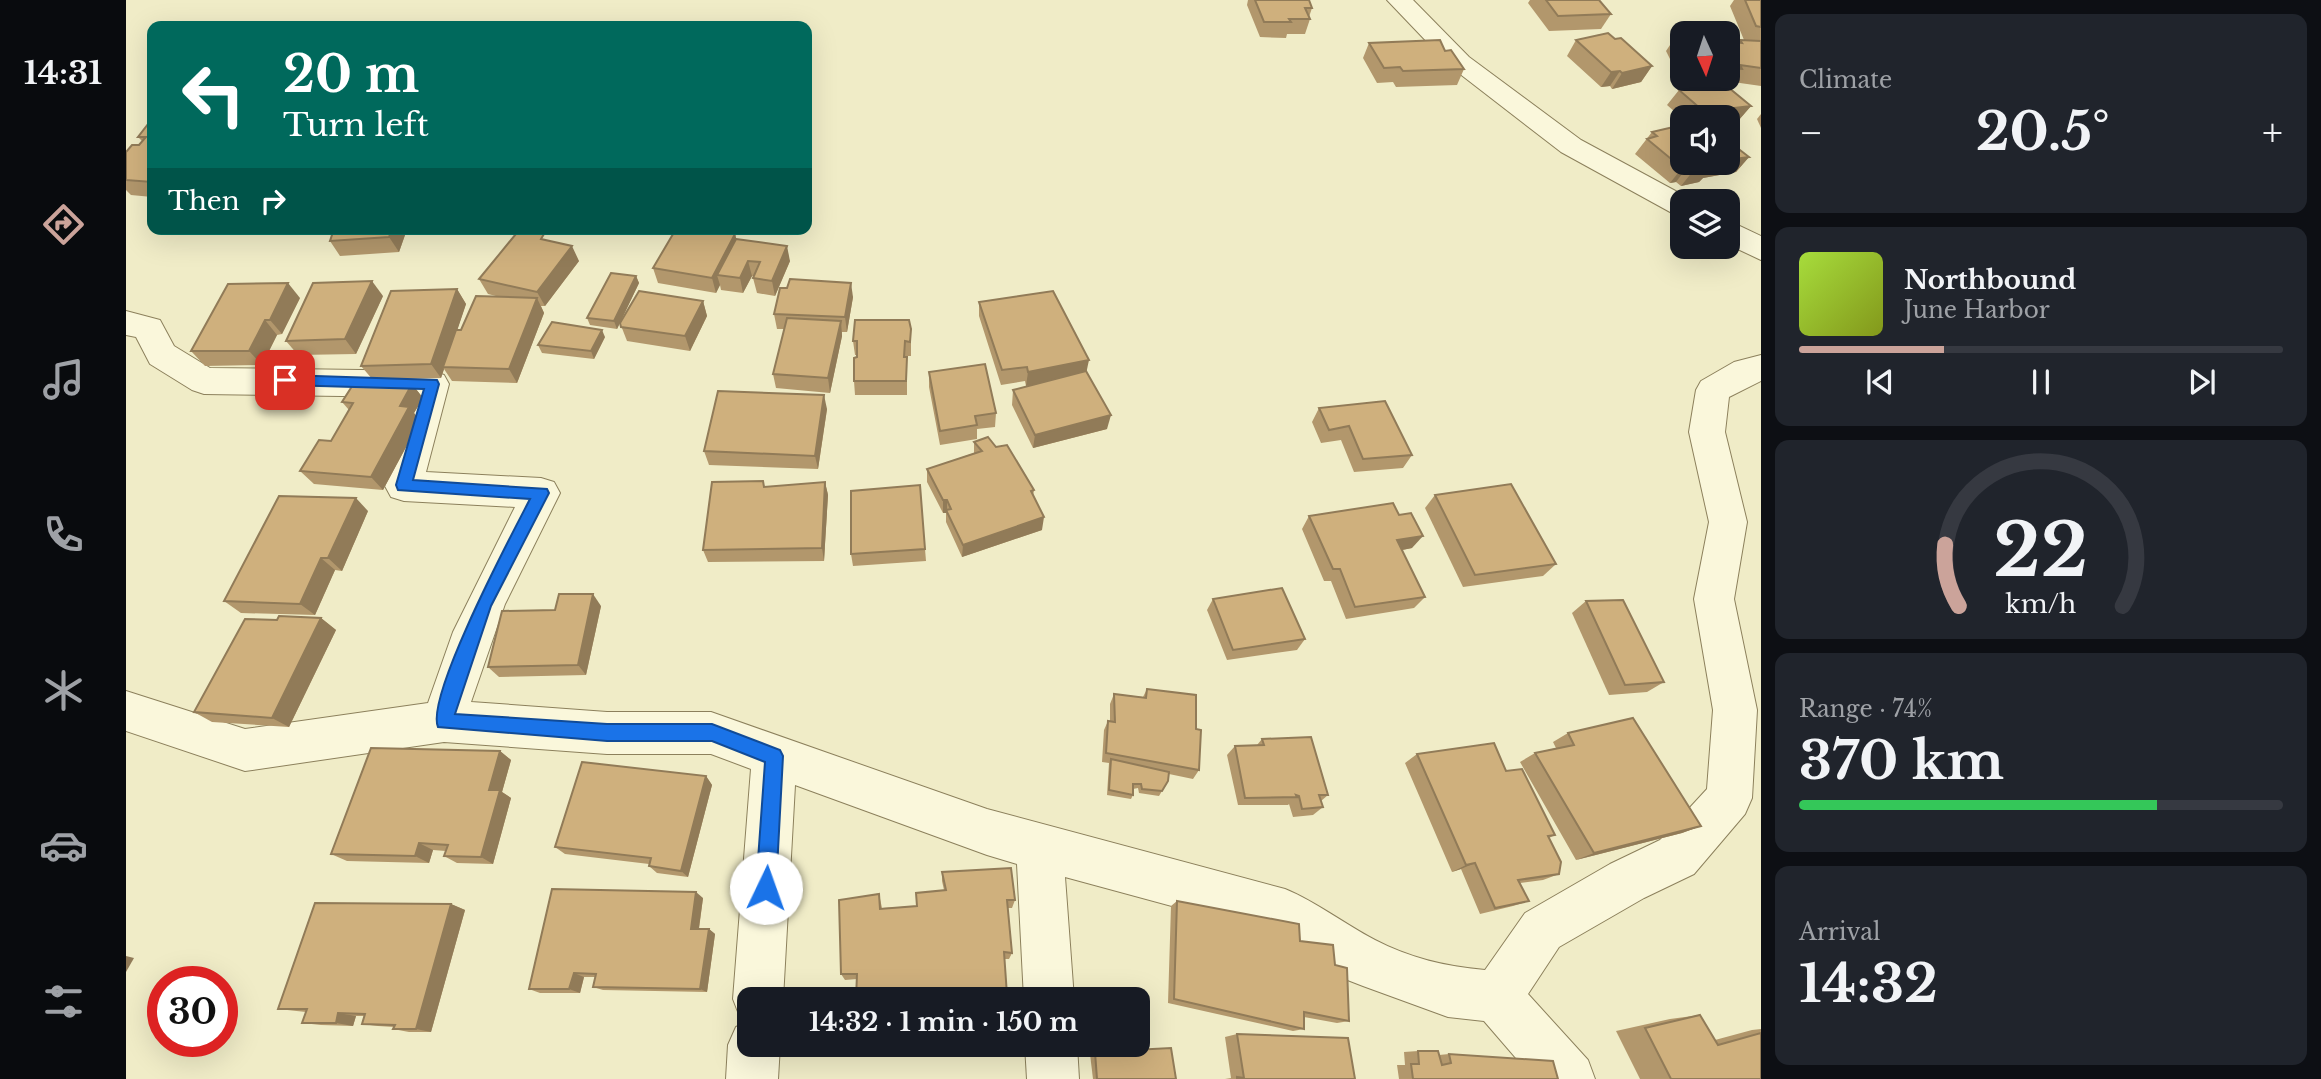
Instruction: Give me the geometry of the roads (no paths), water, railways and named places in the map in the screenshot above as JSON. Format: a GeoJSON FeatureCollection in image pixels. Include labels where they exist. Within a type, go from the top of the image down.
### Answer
{"type":"FeatureCollection","features":[{"type":"Feature","properties":{"kind":"street"},"geometry":{"type":"LineString","coordinates":[[1399,0],[1460,62],[1571,146],[1670,200]]}},
{"type":"Feature","properties":{"kind":"street"},"geometry":{"type":"LineString","coordinates":[[1740,238],[1761,250]]}},
{"type":"Feature","properties":{"kind":"street"},"geometry":{"type":"LineString","coordinates":[[126,323],[148,328],[162,355],[204,381],[432,384],[404,485],[541,493],[483,604],[452,690],[444,721]]}},
{"type":"Feature","properties":{"kind":"street"},"geometry":{"type":"LineString","coordinates":[[1497,997],[1542,930],[1627,881],[1677,857],[1729,798],[1735,710],[1714,599],[1728,522],[1707,432],[1713,390],[1746,370],[1761,368]]}},
{"type":"Feature","properties":{"kind":"street"},"geometry":{"type":"LineString","coordinates":[[126,711],[245,750],[444,721],[607,733],[712,733],[988,832],[1285,913],[1363,961],[1448,992],[1497,997],[1569,1079]]}},
{"type":"Feature","properties":{"kind":"street"},"geometry":{"type":"LineString","coordinates":[[759,987],[774,756]]}},
{"type":"Feature","properties":{"kind":"street"},"geometry":{"type":"LineString","coordinates":[[1040,847],[1048,987]]}},
{"type":"Feature","properties":{"kind":"street"},"geometry":{"type":"LineString","coordinates":[[751,1079],[753,1057]]}},
{"type":"Feature","properties":{"kind":"street"},"geometry":{"type":"LineString","coordinates":[[1052,1057],[1053,1079]]}}]}
